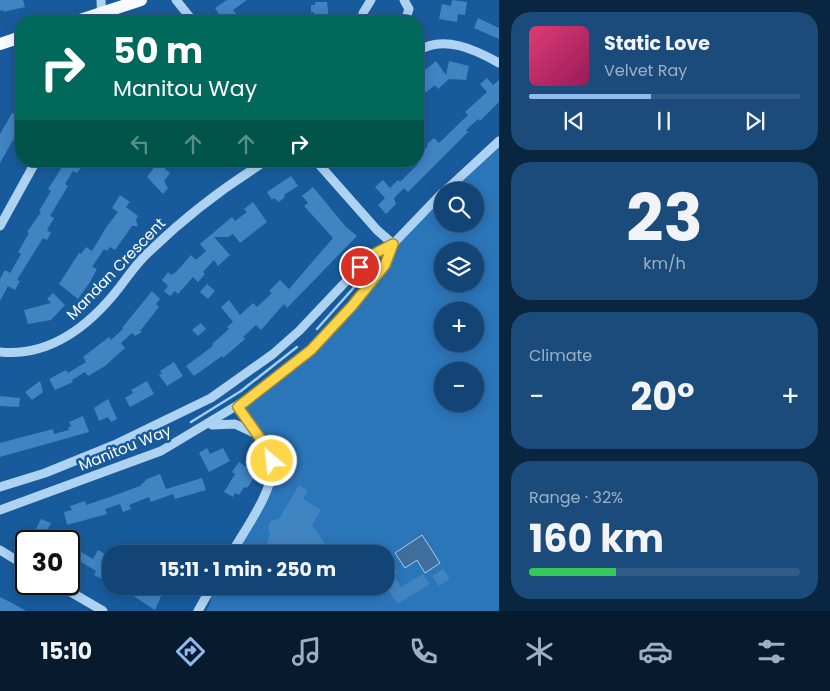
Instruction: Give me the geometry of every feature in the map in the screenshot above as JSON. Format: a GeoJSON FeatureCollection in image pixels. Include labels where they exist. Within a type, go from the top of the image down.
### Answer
{"type":"FeatureCollection","features":[{"type":"Feature","properties":{"kind":"main road"},"geometry":{"type":"LineString","coordinates":[[102,11],[141,0]]}},
{"type":"Feature","properties":{"kind":"main road"},"geometry":{"type":"LineString","coordinates":[[0,44],[15,39]]}},
{"type":"Feature","properties":{"kind":"street"},"geometry":{"type":"LineString","coordinates":[[176,0],[188,15]]}},
{"type":"Feature","properties":{"kind":"street"},"geometry":{"type":"LineString","coordinates":[[363,15],[371,0]]}},
{"type":"Feature","properties":{"kind":"street"},"geometry":{"type":"LineString","coordinates":[[404,0],[409,9],[407,15]]}},
{"type":"Feature","properties":{"kind":"street"},"geometry":{"type":"LineString","coordinates":[[424,48],[449,44],[477,51],[499,64]]}},
{"type":"Feature","properties":{"kind":"street","name":"Manitou Way"},"geometry":{"type":"LineString","coordinates":[[455,182],[499,141]]}},
{"type":"Feature","properties":{"kind":"street"},"geometry":{"type":"LineString","coordinates":[[0,226],[33,167]]}},
{"type":"Feature","properties":{"kind":"street","name":"Mandan Crescent"},"geometry":{"type":"LineString","coordinates":[[0,352],[9,353],[49,345],[82,327],[104,306],[146,254],[161,239],[205,202],[257,167]]}},
{"type":"Feature","properties":{"kind":"street"},"geometry":{"type":"LineString","coordinates":[[321,167],[377,230],[393,244]]}},
{"type":"Feature","properties":{"kind":"street","name":"Manitou Way"},"geometry":{"type":"LineString","coordinates":[[0,487],[45,473],[114,445],[211,398],[273,354],[299,331],[372,255],[393,244],[434,202]]}},
{"type":"Feature","properties":{"kind":"street","name":"Manitou Way"},"geometry":{"type":"LineString","coordinates":[[0,510],[161,451],[238,407],[311,350],[352,306],[385,265],[393,244]]}},
{"type":"Feature","properties":{"kind":"street"},"geometry":{"type":"LineString","coordinates":[[236,545],[272,477],[272,457],[238,407]]}},
{"type":"Feature","properties":{"kind":"street"},"geometry":{"type":"LineString","coordinates":[[207,425],[235,424],[257,435]]}},
{"type":"Feature","properties":{"kind":"street"},"geometry":{"type":"LineString","coordinates":[[0,550],[15,559]]}},
{"type":"Feature","properties":{"kind":"street"},"geometry":{"type":"LineString","coordinates":[[75,595],[102,611]]}},
{"type":"Feature","properties":{"kind":"street"},"geometry":{"type":"LineString","coordinates":[[198,611],[207,595]]}},
{"type":"Feature","properties":{"kind":"shaded area"},"geometry":{"type":"Polygon","coordinates":[[[499,141],[499,611],[206,611],[210,604],[211,595],[394,595],[394,545],[236,545],[267,489],[272,457],[238,407],[292,366],[385,265],[393,244],[434,201],[434,232],[484,232],[484,182],[455,182],[499,141]]]}},
{"type":"Feature","properties":{"kind":"shaded area"},"geometry":{"type":"Polygon","coordinates":[[[422,535],[440,563],[425,573],[417,560],[405,568],[395,553],[422,535]]]}},
{"type":"Feature","properties":{"kind":"building"},"geometry":{"type":"Polygon","coordinates":[[[0,0],[23,0],[25,7],[3,12],[3,10],[0,11],[0,0]]]}},
{"type":"Feature","properties":{"kind":"building"},"geometry":{"type":"Polygon","coordinates":[[[227,0],[247,0],[233,10],[237,15],[219,15],[215,8],[227,0]]]}},
{"type":"Feature","properties":{"kind":"building"},"geometry":{"type":"Polygon","coordinates":[[[452,0],[467,2],[465,15],[458,14],[457,22],[439,19],[442,4],[451,6],[452,0]]]}},
{"type":"Feature","properties":{"kind":"building"},"geometry":{"type":"Polygon","coordinates":[[[315,2],[327,2],[328,15],[314,15],[314,12],[311,12],[311,5],[315,5],[315,2]]]}},
{"type":"Feature","properties":{"kind":"building"},"geometry":{"type":"Polygon","coordinates":[[[478,18],[499,28],[499,39],[474,28],[478,18]]]}},
{"type":"Feature","properties":{"kind":"building"},"geometry":{"type":"Polygon","coordinates":[[[436,61],[446,75],[449,61],[469,66],[466,80],[449,79],[438,89],[435,85],[424,94],[424,71],[436,61]]]}},
{"type":"Feature","properties":{"kind":"building"},"geometry":{"type":"Polygon","coordinates":[[[487,78],[493,85],[499,80],[499,102],[480,121],[478,119],[466,130],[468,132],[408,192],[404,188],[394,198],[396,204],[386,214],[378,205],[385,198],[375,187],[383,180],[390,188],[398,180],[400,182],[415,167],[424,167],[424,150],[428,146],[427,144],[434,138],[439,143],[468,115],[465,112],[487,92],[480,84],[487,78]]]}},
{"type":"Feature","properties":{"kind":"building"},"geometry":{"type":"Polygon","coordinates":[[[12,113],[15,114],[15,137],[0,163],[0,134],[12,113]]]}},
{"type":"Feature","properties":{"kind":"building"},"geometry":{"type":"Polygon","coordinates":[[[62,167],[82,167],[77,173],[73,171],[65,184],[68,186],[50,216],[54,218],[47,230],[51,233],[47,240],[43,238],[17,280],[20,281],[15,290],[8,286],[0,301],[0,279],[5,270],[10,273],[21,254],[18,252],[29,233],[27,232],[41,212],[39,211],[51,191],[48,189],[62,167]]]}},
{"type":"Feature","properties":{"kind":"building"},"geometry":{"type":"Polygon","coordinates":[[[154,167],[166,167],[165,169],[170,173],[164,181],[168,188],[163,194],[147,177],[154,167]]]}},
{"type":"Feature","properties":{"kind":"building"},"geometry":{"type":"Polygon","coordinates":[[[291,176],[298,186],[284,195],[285,197],[279,202],[274,198],[272,200],[267,192],[291,176]]]}},
{"type":"Feature","properties":{"kind":"building"},"geometry":{"type":"Polygon","coordinates":[[[313,187],[346,227],[357,236],[287,308],[284,304],[261,330],[256,325],[243,337],[245,339],[223,358],[222,356],[194,376],[186,366],[213,346],[212,344],[229,329],[227,327],[233,322],[221,307],[229,300],[240,315],[253,303],[257,307],[272,293],[269,291],[280,280],[289,289],[333,238],[304,206],[308,203],[302,196],[313,187]]]}},
{"type":"Feature","properties":{"kind":"building"},"geometry":{"type":"Polygon","coordinates":[[[120,195],[130,202],[126,207],[138,216],[136,220],[138,226],[132,226],[115,250],[110,247],[107,251],[104,249],[92,267],[97,269],[78,299],[59,284],[79,253],[81,254],[86,247],[92,251],[118,212],[112,208],[120,195]]]}},
{"type":"Feature","properties":{"kind":"building"},"geometry":{"type":"Polygon","coordinates":[[[253,202],[267,222],[240,243],[233,234],[228,237],[214,237],[230,255],[218,266],[214,260],[203,272],[205,274],[198,282],[193,277],[178,294],[175,291],[170,296],[164,291],[168,286],[162,280],[168,272],[171,275],[176,272],[191,255],[196,260],[206,251],[200,244],[232,217],[235,221],[247,212],[244,209],[253,202]]]}},
{"type":"Feature","properties":{"kind":"building"},"geometry":{"type":"Polygon","coordinates":[[[207,284],[215,291],[208,299],[200,292],[207,284]]]}},
{"type":"Feature","properties":{"kind":"building"},"geometry":{"type":"Polygon","coordinates":[[[152,291],[160,299],[156,304],[159,307],[140,331],[142,332],[135,336],[132,333],[121,343],[125,348],[105,366],[88,376],[85,372],[72,380],[73,382],[55,390],[49,379],[66,370],[68,373],[86,362],[83,357],[109,337],[111,340],[123,329],[152,291]]]}},
{"type":"Feature","properties":{"kind":"building"},"geometry":{"type":"Polygon","coordinates":[[[53,293],[65,305],[51,320],[28,324],[24,310],[51,303],[47,299],[53,293]]]}},
{"type":"Feature","properties":{"kind":"building"},"geometry":{"type":"Polygon","coordinates":[[[201,323],[206,329],[198,336],[192,330],[201,323]]]}},
{"type":"Feature","properties":{"kind":"building"},"geometry":{"type":"Polygon","coordinates":[[[174,362],[183,376],[167,386],[159,375],[162,373],[160,371],[174,362]]]}},
{"type":"Feature","properties":{"kind":"building"},"geometry":{"type":"Polygon","coordinates":[[[40,381],[43,392],[32,400],[25,392],[40,381]]]}},
{"type":"Feature","properties":{"kind":"building"},"geometry":{"type":"Polygon","coordinates":[[[147,381],[154,394],[130,407],[125,398],[133,393],[131,390],[147,381]]]}},
{"type":"Feature","properties":{"kind":"building"},"geometry":{"type":"Polygon","coordinates":[[[0,396],[20,398],[19,407],[0,406],[0,396]]]}},
{"type":"Feature","properties":{"kind":"building"},"geometry":{"type":"Polygon","coordinates":[[[108,399],[117,419],[111,422],[108,417],[99,421],[94,408],[108,399]]]}},
{"type":"Feature","properties":{"kind":"building"},"geometry":{"type":"Polygon","coordinates":[[[83,416],[89,432],[0,457],[0,443],[53,429],[54,434],[69,430],[68,428],[71,426],[69,422],[83,416]]]}},
{"type":"Feature","properties":{"kind":"building"},"geometry":{"type":"Polygon","coordinates":[[[207,448],[210,454],[223,448],[230,461],[209,472],[199,453],[207,448]]]}},
{"type":"Feature","properties":{"kind":"building"},"geometry":{"type":"Polygon","coordinates":[[[239,462],[248,468],[247,470],[253,474],[251,476],[254,478],[247,488],[244,487],[239,495],[235,493],[233,497],[224,492],[235,474],[232,472],[239,462]]]}},
{"type":"Feature","properties":{"kind":"building"},"geometry":{"type":"Polygon","coordinates":[[[160,474],[166,489],[202,478],[206,490],[175,499],[173,494],[151,502],[149,497],[129,505],[131,509],[123,512],[120,504],[105,509],[107,514],[67,525],[64,512],[72,510],[70,506],[85,501],[86,505],[110,497],[140,486],[147,479],[160,474]]]}},
{"type":"Feature","properties":{"kind":"building"},"geometry":{"type":"Polygon","coordinates":[[[299,485],[308,491],[303,499],[321,510],[312,525],[326,545],[265,545],[268,543],[270,536],[268,526],[272,520],[279,519],[299,485]]]}},
{"type":"Feature","properties":{"kind":"building"},"geometry":{"type":"Polygon","coordinates":[[[41,519],[51,523],[47,530],[36,530],[41,519]]]}},
{"type":"Feature","properties":{"kind":"building"},"geometry":{"type":"Polygon","coordinates":[[[98,550],[102,552],[102,579],[94,575],[96,571],[80,561],[80,551],[93,559],[98,550]]]}},
{"type":"Feature","properties":{"kind":"building"},"geometry":{"type":"Polygon","coordinates":[[[443,569],[450,579],[439,586],[432,576],[443,569]]]}},
{"type":"Feature","properties":{"kind":"building"},"geometry":{"type":"Polygon","coordinates":[[[423,574],[430,584],[398,604],[392,595],[394,595],[394,575],[401,587],[423,574]]]}},
{"type":"Feature","properties":{"kind":"building"},"geometry":{"type":"Polygon","coordinates":[[[132,595],[162,595],[155,610],[132,595]]]}},
{"type":"Feature","properties":{"kind":"building"},"geometry":{"type":"Polygon","coordinates":[[[0,597],[14,604],[26,611],[0,611],[0,597]]]}},
{"type":"Feature","properties":{"kind":"waterway"},"geometry":{"type":"LineString","coordinates":[[317,329],[373,266]]}},
{"type":"Feature","properties":{"kind":"waterway"},"geometry":{"type":"LineString","coordinates":[[191,422],[241,391],[297,347]]}},
{"type":"Feature","properties":{"kind":"route"},"geometry":{"type":"LineString","coordinates":[[272,461],[267,448],[238,407],[311,350],[352,306],[385,265],[393,244],[372,255],[360,267]]}}]}
